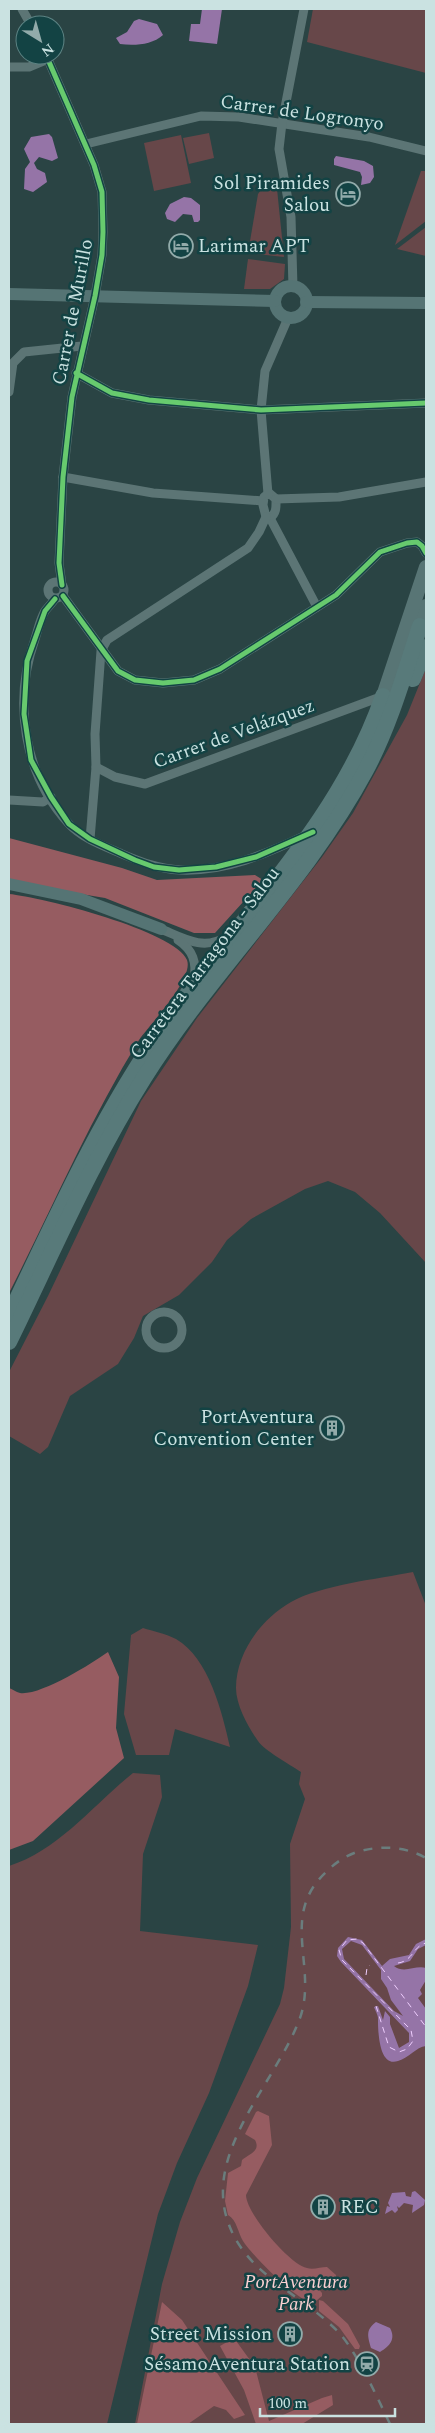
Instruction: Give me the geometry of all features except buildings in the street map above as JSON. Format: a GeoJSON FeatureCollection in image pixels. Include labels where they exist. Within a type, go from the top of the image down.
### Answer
{"type":"FeatureCollection","features":[{"type":"Feature","properties":{"kind":"highway","name":"Carretera Tarragona - Salou"},"geometry":{"type":"LineString","coordinates":[[9,1342],[90,1173],[144,1078],[203,994],[312,854],[365,772],[379,744],[395,703],[420,626]]}},
{"type":"Feature","properties":{"kind":"highway"},"geometry":{"type":"LineString","coordinates":[[365,772],[383,747],[426,648]]}},
{"type":"Feature","properties":{"kind":"highway","name":"Carretera Tarragona - Salou"},"geometry":{"type":"LineString","coordinates":[[9,1316],[81,1167],[126,1084],[192,987],[313,832],[345,781],[364,745],[383,696]]}},
{"type":"Feature","properties":{"kind":"main road","name":"Carretera Tarragona - Salou"},"geometry":{"type":"LineString","coordinates":[[383,696],[426,567]]}},
{"type":"Feature","properties":{"kind":"main road","name":"Carretera Tarragona - Salou"},"geometry":{"type":"LineString","coordinates":[[420,626],[426,606]]}},
{"type":"Feature","properties":{"kind":"street"},"geometry":{"type":"LineString","coordinates":[[293,287],[291,217],[279,149],[282,123],[304,9]]}},
{"type":"Feature","properties":{"kind":"street"},"geometry":{"type":"LineString","coordinates":[[9,67],[30,67],[33,65]]}},
{"type":"Feature","properties":{"kind":"street","name":"Carrer de Murillo"},"geometry":{"type":"LineString","coordinates":[[51,65],[86,144],[102,192],[102,255],[95,296],[76,374],[63,477],[58,584],[64,589],[55,596]]}},
{"type":"Feature","properties":{"kind":"street","name":"Carrer de Logronyo"},"geometry":{"type":"LineString","coordinates":[[86,144],[200,116],[240,117],[282,123],[369,137],[426,151]]}},
{"type":"Feature","properties":{"kind":"street"},"geometry":{"type":"LineString","coordinates":[[293,287],[304,294],[306,302],[301,314],[288,318],[278,312],[275,301],[279,292],[293,287]]}},
{"type":"Feature","properties":{"kind":"street"},"geometry":{"type":"LineString","coordinates":[[9,294],[275,301]]}},
{"type":"Feature","properties":{"kind":"street"},"geometry":{"type":"LineString","coordinates":[[306,302],[426,302]]}},
{"type":"Feature","properties":{"kind":"street"},"geometry":{"type":"LineString","coordinates":[[288,318],[265,371],[261,410],[269,498],[268,517],[317,607]]}},
{"type":"Feature","properties":{"kind":"street"},"geometry":{"type":"LineString","coordinates":[[9,392],[13,363],[24,352],[82,346]]}},
{"type":"Feature","properties":{"kind":"street"},"geometry":{"type":"LineString","coordinates":[[76,374],[112,393],[150,400],[261,410],[426,403]]}},
{"type":"Feature","properties":{"kind":"street"},"geometry":{"type":"LineString","coordinates":[[63,477],[153,493],[269,498],[339,498],[426,482]]}},
{"type":"Feature","properties":{"kind":"street"},"geometry":{"type":"LineString","coordinates":[[90,840],[96,767],[96,717],[101,651],[107,640],[248,548],[268,517],[276,511],[269,498]]}},
{"type":"Feature","properties":{"kind":"street"},"geometry":{"type":"LineString","coordinates":[[58,584],[48,586],[118,671],[135,680],[163,683],[194,680],[220,669],[336,595],[380,552],[407,542],[417,542],[426,553]]}},
{"type":"Feature","properties":{"kind":"street"},"geometry":{"type":"LineString","coordinates":[[55,596],[44,607],[45,612],[27,661],[24,714],[31,760],[51,797],[69,824],[90,840],[154,867],[179,870],[216,867],[275,853],[281,856],[284,869]]}},
{"type":"Feature","properties":{"kind":"street","name":"Carrer de Velázquez"},"geometry":{"type":"LineString","coordinates":[[96,767],[115,777],[145,784],[383,696]]}},
{"type":"Feature","properties":{"kind":"street"},"geometry":{"type":"LineString","coordinates":[[9,800],[43,802],[51,797]]}},
{"type":"Feature","properties":{"kind":"street"},"geometry":{"type":"LineString","coordinates":[[267,854],[313,832]]}},
{"type":"Feature","properties":{"kind":"street"},"geometry":{"type":"LineString","coordinates":[[9,884],[81,899],[202,944],[212,944],[235,932]]}},
{"type":"Feature","properties":{"kind":"street"},"geometry":{"type":"LineString","coordinates":[[161,929],[184,944],[194,956],[195,970],[192,987]]}},
{"type":"Feature","properties":{"kind":"street"},"geometry":{"type":"LineString","coordinates":[[160,1313],[172,1315],[178,1320],[182,1328],[178,1341],[168,1348],[153,1344],[146,1333],[148,1322],[160,1313]]}},
{"type":"Feature","properties":{"kind":"green space"},"geometry":{"type":"Polygon","coordinates":[[[313,9],[426,9],[426,73],[307,42],[313,9]]]}},
{"type":"Feature","properties":{"kind":"green space"},"geometry":{"type":"Polygon","coordinates":[[[209,133],[214,158],[189,164],[183,138],[209,133]]]}},
{"type":"Feature","properties":{"kind":"green space"},"geometry":{"type":"Polygon","coordinates":[[[181,135],[191,183],[154,191],[144,143],[181,135]]]}},
{"type":"Feature","properties":{"kind":"green space"},"geometry":{"type":"Polygon","coordinates":[[[421,171],[426,171],[426,221],[395,245],[421,171]]]}},
{"type":"Feature","properties":{"kind":"green space"},"geometry":{"type":"Polygon","coordinates":[[[270,178],[276,179],[284,257],[248,253],[258,194],[270,178]]]}},
{"type":"Feature","properties":{"kind":"green space"},"geometry":{"type":"Polygon","coordinates":[[[426,227],[426,256],[397,249],[426,227]]]}},
{"type":"Feature","properties":{"kind":"green space"},"geometry":{"type":"Polygon","coordinates":[[[248,259],[285,264],[284,279],[270,289],[244,289],[248,259]]]}},
{"type":"Feature","properties":{"kind":"green space"},"geometry":{"type":"Polygon","coordinates":[[[426,668],[426,1263],[380,1213],[355,1192],[328,1181],[305,1189],[251,1219],[227,1240],[212,1262],[179,1295],[143,1316],[134,1338],[118,1364],[70,1396],[48,1447],[40,1454],[9,1436],[9,1372],[48,1296],[141,1101],[197,1018],[322,857],[353,813],[407,715],[426,668]]]}},
{"type":"Feature","properties":{"kind":"green space"},"geometry":{"type":"Polygon","coordinates":[[[9,838],[122,868],[157,880],[255,875],[263,880],[215,933],[194,933],[105,898],[9,882],[9,838]]]}},
{"type":"Feature","properties":{"kind":"green space"},"geometry":{"type":"Polygon","coordinates":[[[9,894],[76,909],[134,927],[178,949],[187,960],[187,968],[178,989],[139,1040],[104,1102],[9,1293],[9,894]]]}},
{"type":"Feature","properties":{"kind":"green space","name":"PortAventura Park"},"geometry":{"type":"Polygon","coordinates":[[[413,1572],[426,1606],[426,2424],[135,2424],[162,2284],[180,2222],[197,2178],[280,2004],[284,1988],[291,1927],[290,1844],[305,1799],[299,1784],[301,1772],[261,1745],[243,1716],[236,1688],[240,1662],[245,1650],[260,1627],[291,1602],[303,1596],[334,1587],[413,1572]]]}},
{"type":"Feature","properties":{"kind":"green space"},"geometry":{"type":"Polygon","coordinates":[[[143,1628],[176,1639],[197,1659],[218,1702],[230,1747],[175,1729],[169,1755],[136,1755],[124,1714],[131,1635],[143,1628]]]}},
{"type":"Feature","properties":{"kind":"green space"},"geometry":{"type":"Polygon","coordinates":[[[108,1652],[119,1677],[116,1728],[124,1758],[33,1841],[9,1850],[9,1688],[20,1693],[40,1690],[65,1678],[108,1652]]]}},
{"type":"Feature","properties":{"kind":"green space"},"geometry":{"type":"Polygon","coordinates":[[[133,1773],[160,1775],[162,1797],[143,1854],[140,1931],[258,1945],[248,1986],[209,2093],[177,2163],[158,2214],[107,2424],[9,2424],[9,1866],[27,1859],[60,1838],[133,1773]]]}},
{"type":"Feature","properties":{"kind":"green space"},"geometry":{"type":"Polygon","coordinates":[[[258,2111],[269,2116],[272,2145],[246,2195],[248,2203],[253,2214],[270,2237],[290,2258],[307,2268],[327,2267],[336,2275],[336,2278],[330,2280],[313,2277],[310,2279],[322,2293],[322,2296],[313,2302],[302,2299],[264,2265],[243,2241],[235,2223],[228,2215],[225,2201],[228,2173],[241,2166],[242,2160],[255,2150],[255,2140],[245,2134],[258,2111]]]}},
{"type":"Feature","properties":{"kind":"green space"},"geometry":{"type":"Polygon","coordinates":[[[319,2300],[323,2301],[348,2324],[360,2346],[359,2349],[355,2349],[339,2327],[319,2311],[319,2300]]]}},
{"type":"Feature","properties":{"kind":"green space"},"geometry":{"type":"Polygon","coordinates":[[[162,2302],[182,2320],[245,2415],[234,2419],[226,2410],[214,2406],[188,2424],[137,2424],[162,2302]]]}},
{"type":"Feature","properties":{"kind":"green space"},"geometry":{"type":"Polygon","coordinates":[[[234,2338],[255,2367],[269,2421],[332,2395],[333,2405],[302,2424],[256,2424],[244,2390],[220,2346],[234,2338]]]}},
{"type":"Feature","properties":{"kind":"shaded area"},"geometry":{"type":"Polygon","coordinates":[[[202,9],[222,9],[217,44],[189,41],[191,24],[200,24],[202,9]]]}},
{"type":"Feature","properties":{"kind":"shaded area"},"geometry":{"type":"Polygon","coordinates":[[[139,19],[157,24],[163,35],[154,41],[143,44],[120,44],[116,38],[127,32],[134,21],[139,19]]]}},
{"type":"Feature","properties":{"kind":"shaded area"},"geometry":{"type":"Polygon","coordinates":[[[49,134],[52,137],[58,158],[52,161],[39,157],[34,163],[37,169],[45,173],[47,182],[33,192],[24,189],[25,169],[30,162],[24,149],[31,137],[49,134]]]}},
{"type":"Feature","properties":{"kind":"shaded area"},"geometry":{"type":"Polygon","coordinates":[[[336,156],[364,161],[373,166],[374,177],[370,183],[361,185],[362,177],[360,172],[334,165],[336,156]]]}},
{"type":"Feature","properties":{"kind":"shaded area"},"geometry":{"type":"Polygon","coordinates":[[[184,197],[191,198],[200,205],[200,220],[198,222],[194,222],[192,215],[183,214],[175,222],[167,219],[165,213],[170,204],[184,197]]]}},
{"type":"Feature","properties":{"kind":"shaded area"},"geometry":{"type":"Polygon","coordinates":[[[348,1937],[362,1940],[382,1966],[390,1959],[409,1955],[416,1944],[426,1939],[426,1945],[418,1949],[410,1961],[394,1966],[402,1969],[426,1968],[426,1980],[420,1990],[422,1994],[418,1998],[426,2009],[426,2046],[419,2048],[406,2058],[398,2061],[391,2062],[386,2059],[380,2046],[378,2017],[374,2007],[378,2006],[383,2020],[385,2011],[390,2017],[390,2024],[399,2048],[409,2042],[409,2033],[341,1962],[337,1956],[338,1948],[348,1937]],[[351,1941],[342,1949],[344,1959],[394,2011],[403,2016],[391,2000],[387,1988],[381,1979],[381,1970],[362,1945],[351,1941]]]}},
{"type":"Feature","properties":{"kind":"shaded area"},"geometry":{"type":"Polygon","coordinates":[[[415,2191],[425,2200],[424,2205],[412,2213],[413,2205],[404,2203],[399,2208],[397,2206],[398,2210],[395,2213],[392,2210],[385,2214],[387,2206],[390,2207],[388,2203],[392,2193],[405,2192],[406,2196],[411,2197],[412,2192],[415,2191]]]}},
{"type":"Feature","properties":{"kind":"shaded area"},"geometry":{"type":"Polygon","coordinates":[[[376,2322],[390,2328],[392,2332],[391,2342],[380,2352],[371,2348],[368,2337],[370,2328],[376,2322]]]}},
{"type":"Feature","properties":{"kind":"ferry route"},"geometry":{"type":"LineString","coordinates":[[376,2006],[389,2047],[399,2052],[407,2049],[413,2041],[411,2030],[342,1960],[339,1950],[347,1940],[357,1939],[363,1943],[426,2027]]}},
{"type":"Feature","properties":{"kind":"ferry route"},"geometry":{"type":"LineString","coordinates":[[398,1963],[403,1962],[418,1947],[426,1943]]}},
{"type":"Feature","properties":{"kind":"ferry route"},"geometry":{"type":"LineString","coordinates":[[366,1975],[367,1968],[370,1965]]}},
{"type":"Feature","properties":{"kind":"ferry route"},"geometry":{"type":"LineString","coordinates":[[209,2424],[217,2424]]}},
{"type":"Feature","properties":{"kind":"railway"},"geometry":{"type":"LineString","coordinates":[[390,2424],[361,2365],[341,2335],[327,2321],[278,2284],[248,2257],[237,2241],[228,2222],[223,2195],[225,2169],[234,2143],[246,2117],[289,2042],[300,2018],[305,1980],[302,1924],[305,1906],[312,1889],[333,1866],[357,1852],[375,1848],[392,1848],[409,1851],[426,1858]]}},
{"type":"Feature","properties":{"kind":"cycle path"},"geometry":{"type":"LineString","coordinates":[[50,65],[94,165],[102,192],[103,232],[102,255],[95,296],[72,397],[63,477],[59,563],[62,585]]}},
{"type":"Feature","properties":{"kind":"cycle path"},"geometry":{"type":"LineString","coordinates":[[76,373],[112,393],[149,400],[261,410],[426,403]]}},
{"type":"Feature","properties":{"kind":"cycle path"},"geometry":{"type":"LineString","coordinates":[[63,596],[118,671],[135,680],[163,683],[194,680],[220,669],[336,595],[380,552],[407,543],[417,542],[426,553]]}},
{"type":"Feature","properties":{"kind":"cycle path"},"geometry":{"type":"LineString","coordinates":[[55,599],[45,611],[27,661],[24,714],[31,760],[51,797],[69,824],[90,839],[135,860],[154,867],[179,870],[216,867],[256,857],[313,832]]}},
{"type":"Feature","properties":{"kind":"place","name":"Sol Piramides Salou"},"geometry":{"type":"Point","coordinates":[348,194]}},
{"type":"Feature","properties":{"kind":"place","name":"Larimar APT"},"geometry":{"type":"Point","coordinates":[181,246]}},
{"type":"Feature","properties":{"kind":"place","name":"PortAventura Convention Center"},"geometry":{"type":"Point","coordinates":[332,1428]}},
{"type":"Feature","properties":{"kind":"place","name":"REC"},"geometry":{"type":"Point","coordinates":[323,2207]}},
{"type":"Feature","properties":{"kind":"place","name":"Street Mission"},"geometry":{"type":"Point","coordinates":[290,2334]}},
{"type":"Feature","properties":{"kind":"place","name":"SésamoAventura Station"},"geometry":{"type":"Point","coordinates":[367,2364]}}]}
